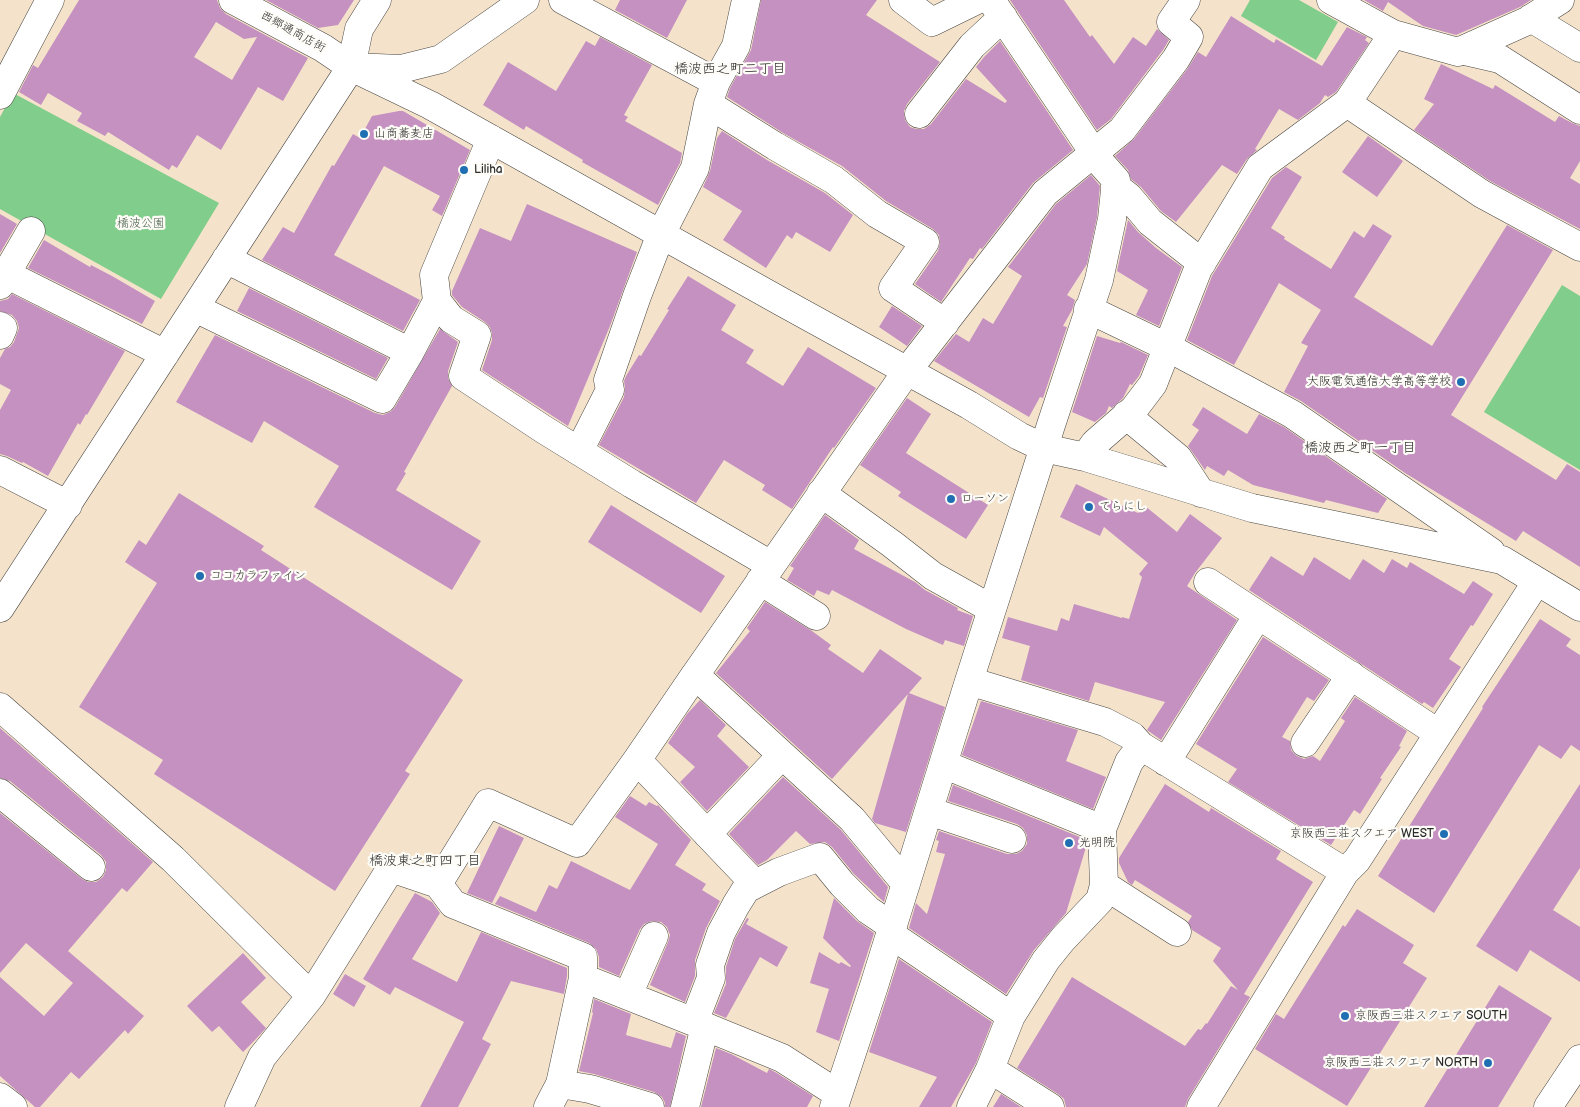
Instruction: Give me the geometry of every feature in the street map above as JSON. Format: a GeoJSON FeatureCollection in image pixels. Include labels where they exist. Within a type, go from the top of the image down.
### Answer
{"type":"FeatureCollection","features":[{"type":"Feature","properties":{"kind":"street"},"geometry":{"type":"LineString","coordinates":[[0,95],[50,0]]}},
{"type":"Feature","properties":{"kind":"street","name":"西郷通商店街"},"geometry":{"type":"LineString","coordinates":[[233,0],[323,48],[350,67],[430,105],[969,405],[1019,436],[1044,448],[1085,457],[1252,508],[1502,560]]}},
{"type":"Feature","properties":{"kind":"street"},"geometry":{"type":"LineString","coordinates":[[3,597],[68,505],[350,67],[359,29],[377,0]]}},
{"type":"Feature","properties":{"kind":"street"},"geometry":{"type":"LineString","coordinates":[[350,67],[401,69],[440,59],[524,0]]}},
{"type":"Feature","properties":{"kind":"street"},"geometry":{"type":"LineString","coordinates":[[563,0],[712,93],[775,146],[834,180],[877,214],[925,242],[893,288],[945,323]]}},
{"type":"Feature","properties":{"kind":"street"},"geometry":{"type":"LineString","coordinates":[[579,451],[610,390],[608,380],[661,234],[696,168],[712,93],[736,46],[746,0]]}},
{"type":"Feature","properties":{"kind":"street"},"geometry":{"type":"LineString","coordinates":[[903,0],[932,22],[976,0]]}},
{"type":"Feature","properties":{"kind":"street"},"geometry":{"type":"LineString","coordinates":[[438,884],[488,803],[577,843],[637,760],[907,371],[1045,193],[1122,130],[1176,60],[1190,37],[1171,22],[1186,0]]}},
{"type":"Feature","properties":{"kind":"street"},"geometry":{"type":"LineString","coordinates":[[1331,0],[1394,34],[1458,52],[1531,18],[1560,0]]}},
{"type":"Feature","properties":{"kind":"street"},"geometry":{"type":"LineString","coordinates":[[583,978],[782,1058],[836,1100],[892,930],[969,681],[1088,309],[1099,280],[1112,219],[1116,180],[1100,162],[997,9],[972,46],[919,114]]}},
{"type":"Feature","properties":{"kind":"street"},"geometry":{"type":"LineString","coordinates":[[1531,18],[1580,48]]}},
{"type":"Feature","properties":{"kind":"street"},"geometry":{"type":"LineString","coordinates":[[1085,457],[1095,443],[1134,409],[1153,384],[1198,269],[1260,167],[1347,103],[1394,34]]}},
{"type":"Feature","properties":{"kind":"street"},"geometry":{"type":"LineString","coordinates":[[1461,50],[1500,59],[1580,110]]}},
{"type":"Feature","properties":{"kind":"street"},"geometry":{"type":"LineString","coordinates":[[1347,103],[1482,194],[1580,248]]}},
{"type":"Feature","properties":{"kind":"street"},"geometry":{"type":"LineString","coordinates":[[491,139],[434,275],[437,301],[451,319],[478,335],[464,376],[766,573],[816,616]]}},
{"type":"Feature","properties":{"kind":"street"},"geometry":{"type":"LineString","coordinates":[[1115,186],[1129,197],[1150,222],[1202,263]]}},
{"type":"Feature","properties":{"kind":"street"},"geometry":{"type":"LineString","coordinates":[[31,230],[3,280],[165,354]]}},
{"type":"Feature","properties":{"kind":"street"},"geometry":{"type":"LineString","coordinates":[[226,259],[410,352]]}},
{"type":"Feature","properties":{"kind":"street"},"geometry":{"type":"LineString","coordinates":[[195,308],[382,399],[437,301]]}},
{"type":"Feature","properties":{"kind":"street"},"geometry":{"type":"LineString","coordinates":[[1088,309],[1167,347],[1292,414],[1502,560],[1580,607]]}},
{"type":"Feature","properties":{"kind":"street"},"geometry":{"type":"LineString","coordinates":[[0,326],[3,328],[0,334]]}},
{"type":"Feature","properties":{"kind":"street"},"geometry":{"type":"LineString","coordinates":[[1126,415],[1178,458],[1201,492]]}},
{"type":"Feature","properties":{"kind":"street"},"geometry":{"type":"LineString","coordinates":[[0,470],[68,505]]}},
{"type":"Feature","properties":{"kind":"street"},"geometry":{"type":"LineString","coordinates":[[821,493],[933,576],[992,610]]}},
{"type":"Feature","properties":{"kind":"street"},"geometry":{"type":"LineString","coordinates":[[1201,1107],[1345,872],[1357,860],[1537,581]]}},
{"type":"Feature","properties":{"kind":"street"},"geometry":{"type":"LineString","coordinates":[[1208,582],[1438,733]]}},
{"type":"Feature","properties":{"kind":"street"},"geometry":{"type":"LineString","coordinates":[[1166,762],[1258,615]]}},
{"type":"Feature","properties":{"kind":"street"},"geometry":{"type":"LineString","coordinates":[[695,675],[852,820],[906,884]]}},
{"type":"Feature","properties":{"kind":"street"},"geometry":{"type":"LineString","coordinates":[[1305,743],[1350,675]]}},
{"type":"Feature","properties":{"kind":"street"},"geometry":{"type":"LineString","coordinates":[[969,681],[1093,717],[1132,736],[1141,746],[1166,762],[1345,872]]}},
{"type":"Feature","properties":{"kind":"street"},"geometry":{"type":"LineString","coordinates":[[0,707],[173,859],[311,996]]}},
{"type":"Feature","properties":{"kind":"street"},"geometry":{"type":"LineString","coordinates":[[971,1107],[990,1069],[1011,1016],[1046,960],[1100,900],[1104,885],[1102,830],[1129,762],[1141,746]]}},
{"type":"Feature","properties":{"kind":"street"},"geometry":{"type":"LineString","coordinates":[[707,834],[782,755]]}},
{"type":"Feature","properties":{"kind":"street"},"geometry":{"type":"LineString","coordinates":[[637,760],[755,884]]}},
{"type":"Feature","properties":{"kind":"street"},"geometry":{"type":"LineString","coordinates":[[943,764],[1102,830]]}},
{"type":"Feature","properties":{"kind":"street"},"geometry":{"type":"LineString","coordinates":[[0,793],[91,867]]}},
{"type":"Feature","properties":{"kind":"street"},"geometry":{"type":"LineString","coordinates":[[929,811],[1012,839]]}},
{"type":"Feature","properties":{"kind":"street"},"geometry":{"type":"LineString","coordinates":[[685,1107],[700,1024],[711,978],[710,965],[721,934],[736,905],[746,889],[779,872],[820,857],[842,884],[868,910],[892,930],[1011,1016]]}},
{"type":"Feature","properties":{"kind":"street"},"geometry":{"type":"LineString","coordinates":[[239,1107],[262,1057],[311,996],[391,868],[438,884],[454,904],[583,957],[583,978],[554,1095],[590,1089],[650,1107]]}},
{"type":"Feature","properties":{"kind":"street"},"geometry":{"type":"LineString","coordinates":[[1104,885],[1177,932]]}},
{"type":"Feature","properties":{"kind":"street"},"geometry":{"type":"LineString","coordinates":[[628,995],[654,936]]}},
{"type":"Feature","properties":{"kind":"street"},"geometry":{"type":"LineString","coordinates":[[1548,1107],[1580,1059]]}},
{"type":"Feature","properties":{"kind":"street"},"geometry":{"type":"LineString","coordinates":[[990,1069],[1050,1107]]}},
{"type":"Feature","properties":{"kind":"street"},"geometry":{"type":"LineString","coordinates":[[0,1097],[13,1107]]}},
{"type":"Feature","properties":{"kind":"green space"},"geometry":{"type":"Polygon","coordinates":[[[1250,0],[1299,0],[1338,22],[1316,60],[1241,16],[1250,0]]]}},
{"type":"Feature","properties":{"kind":"green space","name":"橋波公園"},"geometry":{"type":"Polygon","coordinates":[[[13,93],[219,203],[161,299],[0,209],[0,117],[13,93]]]}},
{"type":"Feature","properties":{"kind":"green space"},"geometry":{"type":"Polygon","coordinates":[[[1562,285],[1580,296],[1580,470],[1484,412],[1562,285]]]}},
{"type":"Feature","properties":{"kind":"building"},"geometry":{"type":"Polygon","coordinates":[[[79,0],[217,0],[220,8],[226,14],[308,58],[283,101],[258,87],[221,150],[197,135],[177,168],[172,165],[169,170],[108,132],[105,136],[77,121],[82,113],[48,93],[41,105],[19,92],[33,65],[38,68],[79,0]],[[216,22],[194,57],[232,80],[257,37],[244,39],[216,22]]]}},
{"type":"Feature","properties":{"kind":"building"},"geometry":{"type":"Polygon","coordinates":[[[266,0],[354,0],[338,25],[318,28],[266,0]]]}},
{"type":"Feature","properties":{"kind":"building"},"geometry":{"type":"Polygon","coordinates":[[[620,0],[687,0],[667,38],[615,10],[620,0]]]}},
{"type":"Feature","properties":{"kind":"building"},"geometry":{"type":"Polygon","coordinates":[[[761,0],[877,0],[866,15],[940,62],[907,104],[904,111],[905,120],[910,127],[916,129],[924,129],[931,124],[966,79],[1005,103],[1007,101],[976,67],[1000,41],[1073,150],[1033,183],[982,249],[980,248],[973,259],[970,258],[941,302],[915,284],[938,251],[939,235],[933,229],[886,201],[842,166],[783,133],[727,97],[751,50],[761,0]]]}},
{"type":"Feature","properties":{"kind":"building"},"geometry":{"type":"Polygon","coordinates":[[[1010,0],[1064,0],[1090,37],[1092,35],[1114,64],[1133,37],[1146,46],[1157,29],[1169,40],[1111,119],[1097,130],[1010,0]]]}},
{"type":"Feature","properties":{"kind":"building"},"geometry":{"type":"Polygon","coordinates":[[[1364,0],[1531,0],[1520,7],[1456,35],[1423,26],[1388,2],[1383,11],[1364,0]]]}},
{"type":"Feature","properties":{"kind":"building"},"geometry":{"type":"Polygon","coordinates":[[[1231,16],[1274,43],[1276,39],[1322,66],[1347,27],[1367,37],[1365,40],[1369,43],[1336,92],[1328,97],[1325,95],[1320,103],[1298,120],[1279,109],[1255,149],[1257,150],[1247,159],[1237,174],[1222,165],[1176,222],[1161,211],[1141,187],[1131,179],[1128,170],[1115,156],[1134,139],[1198,52],[1206,57],[1231,16]]]}},
{"type":"Feature","properties":{"kind":"building"},"geometry":{"type":"Polygon","coordinates":[[[600,37],[652,65],[624,115],[628,117],[625,121],[682,153],[680,163],[658,205],[582,162],[583,160],[526,126],[524,130],[483,105],[508,62],[556,91],[586,41],[595,46],[600,37]]]}},
{"type":"Feature","properties":{"kind":"building"},"geometry":{"type":"Polygon","coordinates":[[[1441,64],[1493,89],[1495,85],[1555,122],[1559,116],[1580,126],[1580,161],[1570,178],[1580,184],[1580,229],[1490,181],[1414,130],[1434,104],[1424,99],[1441,64]]]}},
{"type":"Feature","properties":{"kind":"building"},"geometry":{"type":"Polygon","coordinates":[[[403,111],[470,150],[442,216],[432,210],[440,196],[384,166],[334,255],[420,300],[403,331],[262,260],[283,227],[294,233],[332,165],[334,166],[353,134],[360,138],[372,116],[403,111]]]}},
{"type":"Feature","properties":{"kind":"building"},"geometry":{"type":"Polygon","coordinates":[[[722,131],[767,160],[825,193],[853,215],[830,252],[796,232],[792,239],[787,235],[766,268],[723,240],[742,211],[703,187],[710,171],[717,138],[722,131]]]}},
{"type":"Feature","properties":{"kind":"building"},"geometry":{"type":"Polygon","coordinates":[[[1368,136],[1403,161],[1377,197],[1342,172],[1368,136]]]}},
{"type":"Feature","properties":{"kind":"building","name":"大阪電気通信大学高等学校"},"geometry":{"type":"Polygon","coordinates":[[[1286,167],[1302,177],[1271,228],[1285,237],[1284,239],[1331,269],[1354,231],[1364,238],[1373,224],[1392,236],[1354,297],[1432,346],[1507,225],[1553,250],[1451,415],[1556,480],[1567,464],[1580,472],[1580,567],[1523,531],[1516,541],[1405,473],[1301,401],[1284,392],[1308,346],[1301,343],[1321,310],[1279,283],[1234,365],[1187,340],[1212,276],[1272,178],[1286,167]]]}},
{"type":"Feature","properties":{"kind":"building"},"geometry":{"type":"Polygon","coordinates":[[[1091,175],[1100,186],[1097,217],[1087,264],[1067,295],[1075,300],[1063,326],[1067,327],[1043,398],[1040,397],[1029,417],[934,361],[956,334],[969,342],[983,318],[993,324],[1022,276],[1008,267],[1056,204],[1091,175]]]}},
{"type":"Feature","properties":{"kind":"building"},"geometry":{"type":"Polygon","coordinates":[[[527,204],[637,252],[610,326],[568,426],[482,370],[492,340],[490,327],[462,307],[452,295],[452,291],[480,228],[511,241],[527,204]]]}},
{"type":"Feature","properties":{"kind":"building"},"geometry":{"type":"Polygon","coordinates":[[[0,214],[17,224],[0,253],[0,214]]]}},
{"type":"Feature","properties":{"kind":"building"},"geometry":{"type":"Polygon","coordinates":[[[1128,220],[1156,248],[1182,267],[1159,326],[1136,315],[1148,290],[1117,271],[1128,220]]]}},
{"type":"Feature","properties":{"kind":"building"},"geometry":{"type":"Polygon","coordinates":[[[44,240],[90,267],[91,265],[155,301],[142,324],[28,268],[44,240]]]}},
{"type":"Feature","properties":{"kind":"building"},"geometry":{"type":"Polygon","coordinates":[[[688,276],[736,305],[721,330],[754,350],[746,363],[783,386],[808,347],[876,388],[833,447],[792,509],[762,490],[765,485],[724,460],[696,503],[599,445],[624,397],[624,381],[626,376],[639,355],[641,356],[688,276]]]}},
{"type":"Feature","properties":{"kind":"building"},"geometry":{"type":"Polygon","coordinates":[[[249,288],[388,358],[376,379],[237,311],[249,288]]]}},
{"type":"Feature","properties":{"kind":"building"},"geometry":{"type":"Polygon","coordinates":[[[12,294],[125,351],[87,415],[80,425],[78,423],[48,476],[23,462],[0,454],[0,410],[11,390],[0,384],[0,358],[5,349],[14,342],[19,328],[17,321],[12,315],[0,311],[0,301],[8,299],[12,294]]]}},
{"type":"Feature","properties":{"kind":"building"},"geometry":{"type":"Polygon","coordinates":[[[892,306],[922,326],[907,346],[879,327],[892,306]]]}},
{"type":"Feature","properties":{"kind":"building"},"geometry":{"type":"Polygon","coordinates":[[[440,329],[458,342],[448,371],[448,378],[452,386],[396,490],[481,541],[452,590],[314,507],[339,466],[264,421],[252,443],[176,402],[215,335],[375,413],[383,415],[395,407],[440,329]]]}},
{"type":"Feature","properties":{"kind":"building"},"geometry":{"type":"Polygon","coordinates":[[[1097,336],[1121,342],[1148,355],[1139,376],[1132,385],[1130,384],[1123,398],[1112,408],[1109,406],[1106,413],[1095,422],[1072,412],[1097,336]]]}},
{"type":"Feature","properties":{"kind":"building"},"geometry":{"type":"Polygon","coordinates":[[[907,398],[931,414],[906,453],[988,505],[966,539],[898,496],[901,492],[860,465],[907,398]]]}},
{"type":"Feature","properties":{"kind":"building"},"geometry":{"type":"Polygon","coordinates":[[[1203,407],[1247,434],[1259,414],[1284,427],[1387,499],[1378,513],[1326,500],[1324,503],[1253,485],[1228,470],[1224,476],[1207,466],[1205,470],[1188,446],[1199,430],[1192,425],[1203,407]]]}},
{"type":"Feature","properties":{"kind":"building"},"geometry":{"type":"Polygon","coordinates":[[[1076,484],[1138,513],[1145,506],[1177,532],[1190,514],[1222,538],[1187,586],[1237,620],[1161,740],[1147,730],[1165,702],[1095,682],[1089,701],[1021,680],[1030,646],[1002,638],[1008,617],[1057,631],[1061,618],[1069,621],[1074,604],[1129,619],[1142,577],[1139,574],[1148,563],[1104,527],[1100,536],[1060,517],[1076,484]]]}},
{"type":"Feature","properties":{"kind":"building"},"geometry":{"type":"Polygon","coordinates":[[[179,493],[264,546],[261,550],[463,680],[405,771],[410,774],[335,891],[154,774],[163,760],[79,707],[157,583],[125,562],[139,540],[146,545],[179,493]]]}},
{"type":"Feature","properties":{"kind":"building"},"geometry":{"type":"Polygon","coordinates":[[[611,505],[725,576],[701,613],[588,542],[611,505]]]}},
{"type":"Feature","properties":{"kind":"building"},"geometry":{"type":"Polygon","coordinates":[[[825,515],[859,540],[854,549],[915,582],[925,590],[958,608],[957,610],[973,616],[964,646],[945,640],[943,645],[906,629],[832,590],[829,595],[817,590],[814,596],[787,580],[794,568],[790,566],[825,515]]]}},
{"type":"Feature","properties":{"kind":"building"},"geometry":{"type":"Polygon","coordinates":[[[1271,556],[1303,576],[1314,557],[1350,580],[1363,559],[1384,573],[1392,559],[1407,568],[1410,562],[1464,594],[1473,581],[1493,594],[1449,659],[1461,667],[1433,708],[1424,702],[1422,704],[1249,590],[1271,556]]]}},
{"type":"Feature","properties":{"kind":"building"},"geometry":{"type":"Polygon","coordinates":[[[765,602],[812,631],[831,645],[828,649],[863,673],[880,649],[922,678],[909,693],[945,707],[906,832],[875,823],[872,819],[908,694],[832,779],[716,673],[750,631],[747,628],[765,602]]]}},
{"type":"Feature","properties":{"kind":"building"},"geometry":{"type":"Polygon","coordinates":[[[1540,619],[1571,639],[1566,646],[1580,655],[1580,751],[1571,745],[1561,759],[1539,745],[1434,913],[1378,876],[1482,707],[1540,619]]]}},
{"type":"Feature","properties":{"kind":"building"},"geometry":{"type":"Polygon","coordinates":[[[1263,637],[1329,680],[1314,701],[1307,697],[1282,737],[1290,741],[1291,750],[1297,756],[1304,759],[1313,756],[1320,761],[1345,721],[1341,718],[1355,697],[1407,731],[1399,746],[1401,747],[1380,778],[1382,779],[1360,814],[1354,810],[1331,845],[1228,782],[1237,769],[1196,744],[1263,637]]]}},
{"type":"Feature","properties":{"kind":"building"},"geometry":{"type":"Polygon","coordinates":[[[700,700],[726,725],[717,736],[749,767],[707,811],[680,782],[695,767],[668,743],[687,714],[700,700]]]}},
{"type":"Feature","properties":{"kind":"building"},"geometry":{"type":"Polygon","coordinates":[[[981,701],[1078,730],[1066,761],[1106,777],[1093,809],[962,755],[981,701]]]}},
{"type":"Feature","properties":{"kind":"building"},"geometry":{"type":"Polygon","coordinates":[[[0,728],[153,862],[127,892],[122,888],[68,951],[144,1016],[128,1034],[125,1030],[79,1079],[71,1072],[40,1107],[35,1107],[0,1076],[0,977],[44,1016],[73,983],[26,943],[0,973],[0,813],[88,882],[96,882],[103,877],[106,870],[106,862],[101,855],[10,781],[0,778],[0,728]]]}},
{"type":"Feature","properties":{"kind":"building"},"geometry":{"type":"Polygon","coordinates":[[[783,777],[841,830],[888,887],[884,902],[854,874],[832,847],[825,842],[810,844],[796,831],[767,860],[758,865],[729,834],[783,777]]]}},
{"type":"Feature","properties":{"kind":"building"},"geometry":{"type":"Polygon","coordinates":[[[1165,784],[1209,812],[1211,808],[1281,851],[1276,859],[1313,882],[1244,994],[1250,997],[1185,1107],[1066,1107],[1064,1099],[1058,1094],[1017,1068],[1072,977],[1185,1046],[1198,1029],[1201,1030],[1207,1024],[1231,986],[1238,990],[1213,961],[1221,948],[1192,930],[1188,922],[1192,916],[1135,880],[1132,885],[1128,882],[1119,863],[1119,858],[1165,784]]]}},
{"type":"Feature","properties":{"kind":"building"},"geometry":{"type":"Polygon","coordinates":[[[1580,784],[1580,868],[1553,910],[1580,927],[1580,982],[1530,950],[1517,972],[1476,946],[1580,784]]]}},
{"type":"Feature","properties":{"kind":"building"},"geometry":{"type":"Polygon","coordinates":[[[953,785],[1087,840],[1066,913],[1034,950],[1006,994],[909,928],[916,903],[927,914],[945,854],[936,852],[939,841],[936,840],[939,831],[1007,854],[1016,854],[1022,851],[1027,844],[1027,835],[1023,828],[1017,824],[948,801],[953,785]]]}},
{"type":"Feature","properties":{"kind":"building"},"geometry":{"type":"Polygon","coordinates":[[[630,796],[646,806],[649,802],[658,805],[691,840],[675,865],[706,884],[702,890],[720,901],[706,928],[695,960],[695,976],[685,1002],[650,985],[670,935],[667,927],[661,922],[652,921],[644,924],[640,929],[619,976],[599,967],[599,957],[596,949],[589,943],[495,904],[500,896],[536,912],[549,885],[557,889],[571,861],[630,890],[658,844],[615,817],[630,796]]]}},
{"type":"Feature","properties":{"kind":"building"},"geometry":{"type":"Polygon","coordinates":[[[499,826],[524,838],[492,903],[467,893],[499,826]]]}},
{"type":"Feature","properties":{"kind":"building"},"geometry":{"type":"Polygon","coordinates":[[[415,893],[432,902],[440,913],[412,959],[457,982],[481,932],[567,968],[564,994],[511,981],[482,1039],[491,1044],[458,1107],[420,1107],[464,1022],[395,987],[390,995],[363,979],[415,893]]]}},
{"type":"Feature","properties":{"kind":"building"},"geometry":{"type":"Polygon","coordinates":[[[834,898],[857,921],[874,933],[839,1041],[816,1032],[829,989],[810,983],[819,952],[839,964],[841,962],[851,966],[823,938],[834,898]]]}},
{"type":"Feature","properties":{"kind":"building","name":"京阪西三荘スクエア SOUTH"},"geometry":{"type":"Polygon","coordinates":[[[1357,909],[1414,945],[1403,963],[1427,978],[1347,1106],[1255,1049],[1276,1014],[1284,1019],[1343,925],[1345,927],[1357,909]]]}},
{"type":"Feature","properties":{"kind":"building"},"geometry":{"type":"Polygon","coordinates":[[[747,918],[749,919],[746,924],[788,947],[777,967],[760,957],[726,1018],[714,1013],[726,984],[726,967],[735,939],[747,918]]]}},
{"type":"Feature","properties":{"kind":"building"},"geometry":{"type":"Polygon","coordinates":[[[243,953],[266,978],[241,1002],[266,1028],[243,1052],[219,1026],[212,1032],[187,1006],[243,953]]]}},
{"type":"Feature","properties":{"kind":"building"},"geometry":{"type":"Polygon","coordinates":[[[899,959],[992,1022],[976,1063],[951,1107],[919,1107],[937,1077],[869,1052],[899,959]]]}},
{"type":"Feature","properties":{"kind":"building"},"geometry":{"type":"Polygon","coordinates":[[[345,974],[366,986],[354,1007],[333,994],[345,974]]]}},
{"type":"Feature","properties":{"kind":"building","name":"京阪西三荘スクエア NORTH"},"geometry":{"type":"Polygon","coordinates":[[[1499,985],[1552,1018],[1498,1107],[1424,1107],[1499,985]]]}},
{"type":"Feature","properties":{"kind":"building"},"geometry":{"type":"Polygon","coordinates":[[[594,999],[631,1014],[626,1035],[671,1048],[676,1032],[686,1036],[670,1107],[665,1107],[662,1097],[654,1092],[579,1071],[593,1013],[594,999]]]}},
{"type":"Feature","properties":{"kind":"building"},"geometry":{"type":"Polygon","coordinates":[[[716,1048],[767,1073],[769,1069],[813,1096],[807,1107],[701,1107],[716,1048]]]}},
{"type":"Feature","properties":{"kind":"building"},"geometry":{"type":"Polygon","coordinates":[[[1001,1094],[1021,1107],[993,1107],[1001,1094]]]}},
{"type":"Feature","properties":{"kind":"place","name":"山商蕎麦店"},"geometry":{"type":"Point","coordinates":[364,134]}},
{"type":"Feature","properties":{"kind":"place","name":"Liliha"},"geometry":{"type":"Point","coordinates":[464,170]}},
{"type":"Feature","properties":{"kind":"place","name":"大阪電気通信大学高等学校"},"geometry":{"type":"Point","coordinates":[1461,382]}},
{"type":"Feature","properties":{"kind":"place","name":"ローソン"},"geometry":{"type":"Point","coordinates":[951,499]}},
{"type":"Feature","properties":{"kind":"place","name":"てらにし"},"geometry":{"type":"Point","coordinates":[1089,507]}},
{"type":"Feature","properties":{"kind":"place","name":"ココカラファイン"},"geometry":{"type":"Point","coordinates":[200,576]}},
{"type":"Feature","properties":{"kind":"place","name":"京阪西三荘スクエア WEST"},"geometry":{"type":"Point","coordinates":[1444,834]}},
{"type":"Feature","properties":{"kind":"place","name":"光明院"},"geometry":{"type":"Point","coordinates":[1069,843]}},
{"type":"Feature","properties":{"kind":"place","name":"京阪西三荘スクエア SOUTH"},"geometry":{"type":"Point","coordinates":[1345,1016]}},
{"type":"Feature","properties":{"kind":"place","name":"京阪西三荘スクエア NORTH"},"geometry":{"type":"Point","coordinates":[1488,1063]}},
{"type":"Feature","properties":{"kind":"district","name":"橋波西之町二丁目"},"geometry":{"type":"Point","coordinates":[730,69]}},
{"type":"Feature","properties":{"kind":"district","name":"橋波西之町一丁目"},"geometry":{"type":"Point","coordinates":[1360,448]}},
{"type":"Feature","properties":{"kind":"district","name":"橋波東之町四丁目"},"geometry":{"type":"Point","coordinates":[425,861]}}]}
